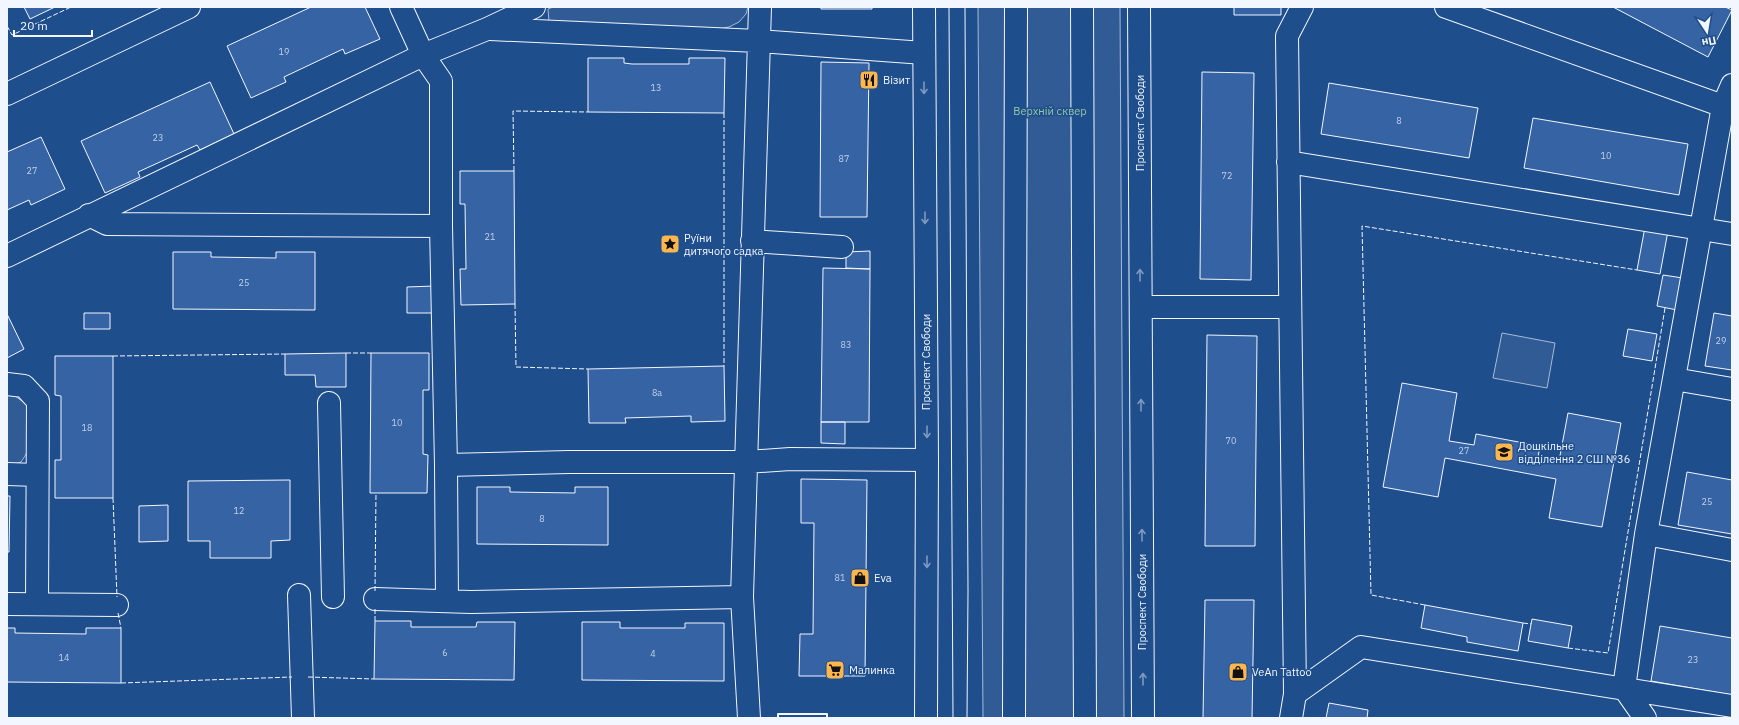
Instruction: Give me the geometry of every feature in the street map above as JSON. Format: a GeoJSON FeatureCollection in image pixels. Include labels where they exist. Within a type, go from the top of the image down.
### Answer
{"type":"FeatureCollection","features":[{"type":"Feature","properties":{"kind":"street"},"geometry":{"type":"LineString","coordinates":[[7,94],[190,7]]}},
{"type":"Feature","properties":{"kind":"street"},"geometry":{"type":"LineString","coordinates":[[401,7],[423,55],[441,81],[441,226],[447,601]]}},
{"type":"Feature","properties":{"kind":"street"},"geometry":{"type":"LineString","coordinates":[[7,256],[89,215],[423,55],[487,29],[534,7]]}},
{"type":"Feature","properties":{"kind":"street"},"geometry":{"type":"LineString","coordinates":[[749,718],[742,597],[760,7]]}},
{"type":"Feature","properties":{"kind":"street","name":"Проспект Свободи"},"geometry":{"type":"LineString","coordinates":[[924,7],[927,460],[926,718]]}},
{"type":"Feature","properties":{"kind":"street"},"geometry":{"type":"LineString","coordinates":[[1014,718],[1016,7]]}},
{"type":"Feature","properties":{"kind":"street"},"geometry":{"type":"LineString","coordinates":[[1082,7],[1085,718]]}},
{"type":"Feature","properties":{"kind":"street","name":"Проспект Свободи"},"geometry":{"type":"LineString","coordinates":[[1139,7],[1143,718]]}},
{"type":"Feature","properties":{"kind":"street"},"geometry":{"type":"LineString","coordinates":[[1291,718],[1295,694],[1286,36],[1302,7]]}},
{"type":"Feature","properties":{"kind":"street"},"geometry":{"type":"LineString","coordinates":[[1446,7],[1723,106]]}},
{"type":"Feature","properties":{"kind":"street"},"geometry":{"type":"LineString","coordinates":[[487,29],[758,41],[924,53]]}},
{"type":"Feature","properties":{"kind":"street"},"geometry":{"type":"LineString","coordinates":[[1646,718],[1624,688],[1646,534],[1723,106],[1732,85]]}},
{"type":"Feature","properties":{"kind":"street"},"geometry":{"type":"LineString","coordinates":[[1288,162],[1732,234]]}},
{"type":"Feature","properties":{"kind":"street"},"geometry":{"type":"LineString","coordinates":[[89,215],[107,224],[441,226]]}},
{"type":"Feature","properties":{"kind":"street"},"geometry":{"type":"LineString","coordinates":[[752,241],[842,247]]}},
{"type":"Feature","properties":{"kind":"street"},"geometry":{"type":"LineString","coordinates":[[1141,307],[1290,307]]}},
{"type":"Feature","properties":{"kind":"street"},"geometry":{"type":"LineString","coordinates":[[1674,379],[1732,389]]}},
{"type":"Feature","properties":{"kind":"street"},"geometry":{"type":"LineString","coordinates":[[7,384],[24,386],[38,401],[37,604]]}},
{"type":"Feature","properties":{"kind":"street"},"geometry":{"type":"LineString","coordinates":[[329,403],[333,597]]}},
{"type":"Feature","properties":{"kind":"street"},"geometry":{"type":"LineString","coordinates":[[446,465],[569,462],[746,462],[790,459],[927,460]]}},
{"type":"Feature","properties":{"kind":"street"},"geometry":{"type":"LineString","coordinates":[[7,474],[37,475]]}},
{"type":"Feature","properties":{"kind":"street"},"geometry":{"type":"LineString","coordinates":[[1646,534],[1732,550]]}},
{"type":"Feature","properties":{"kind":"street"},"geometry":{"type":"LineString","coordinates":[[299,595],[303,718]]}},
{"type":"Feature","properties":{"kind":"street"},"geometry":{"type":"LineString","coordinates":[[375,599],[447,601],[742,597]]}},
{"type":"Feature","properties":{"kind":"street"},"geometry":{"type":"LineString","coordinates":[[7,604],[117,605]]}},
{"type":"Feature","properties":{"kind":"street"},"geometry":{"type":"LineString","coordinates":[[1295,694],[1361,647],[1732,706]]}},
{"type":"Feature","properties":{"kind":"shaded area"},"geometry":{"type":"Polygon","coordinates":[[[553,7],[748,7],[746,14],[739,22],[729,27],[718,29],[549,22],[548,9],[553,7]]]}},
{"type":"Feature","properties":{"kind":"shaded area","name":"Верхній сквер"},"geometry":{"type":"Polygon","coordinates":[[[978,7],[1120,7],[1124,718],[983,718],[978,7]]]}},
{"type":"Feature","properties":{"kind":"shaded area"},"geometry":{"type":"Polygon","coordinates":[[[1502,333],[1555,343],[1547,388],[1493,378],[1502,333]]]}},
{"type":"Feature","properties":{"kind":"shaded area"},"geometry":{"type":"Polygon","coordinates":[[[7,393],[15,396],[29,406],[30,446],[21,462],[7,467],[7,393]]]}},
{"type":"Feature","properties":{"kind":"building"},"geometry":{"type":"Polygon","coordinates":[[[24,7],[55,7],[30,19],[24,7]]]}},
{"type":"Feature","properties":{"kind":"building"},"geometry":{"type":"Polygon","coordinates":[[[311,7],[365,7],[380,39],[345,54],[343,49],[284,77],[286,82],[251,98],[227,46],[311,7]]]}},
{"type":"Feature","properties":{"kind":"building"},"geometry":{"type":"Polygon","coordinates":[[[821,7],[872,7],[872,9],[821,9],[821,7]]]}},
{"type":"Feature","properties":{"kind":"building"},"geometry":{"type":"Polygon","coordinates":[[[1234,7],[1281,7],[1281,15],[1234,15],[1234,7]]]}},
{"type":"Feature","properties":{"kind":"building"},"geometry":{"type":"Polygon","coordinates":[[[1613,7],[1725,7],[1732,10],[1708,57],[1613,7]]]}},
{"type":"Feature","properties":{"kind":"building"},"geometry":{"type":"Polygon","coordinates":[[[588,58],[624,58],[624,63],[632,64],[689,64],[689,58],[725,58],[724,113],[588,112],[588,58]]]}},
{"type":"Feature","properties":{"kind":"building"},"geometry":{"type":"Polygon","coordinates":[[[821,62],[869,63],[867,217],[820,217],[821,62]]]}},
{"type":"Feature","properties":{"kind":"building"},"geometry":{"type":"Polygon","coordinates":[[[1202,72],[1254,73],[1251,280],[1200,279],[1202,72]]]}},
{"type":"Feature","properties":{"kind":"building"},"geometry":{"type":"Polygon","coordinates":[[[210,82],[234,134],[200,150],[197,145],[138,172],[140,177],[105,193],[81,141],[210,82]]]}},
{"type":"Feature","properties":{"kind":"building"},"geometry":{"type":"Polygon","coordinates":[[[1329,83],[1478,108],[1469,158],[1321,134],[1329,83]]]}},
{"type":"Feature","properties":{"kind":"building"},"geometry":{"type":"Polygon","coordinates":[[[1533,118],[1688,144],[1679,195],[1524,168],[1533,118]]]}},
{"type":"Feature","properties":{"kind":"building"},"geometry":{"type":"Polygon","coordinates":[[[41,137],[65,189],[31,205],[29,200],[7,210],[7,152],[41,137]]]}},
{"type":"Feature","properties":{"kind":"building"},"geometry":{"type":"Polygon","coordinates":[[[460,171],[514,171],[515,304],[461,305],[460,269],[466,269],[465,204],[460,204],[460,171]]]}},
{"type":"Feature","properties":{"kind":"building"},"geometry":{"type":"Polygon","coordinates":[[[1645,227],[1668,231],[1660,274],[1637,270],[1645,227]]]}},
{"type":"Feature","properties":{"kind":"building"},"geometry":{"type":"Polygon","coordinates":[[[870,251],[870,269],[846,268],[846,252],[870,251]]]}},
{"type":"Feature","properties":{"kind":"building"},"geometry":{"type":"Polygon","coordinates":[[[173,252],[211,252],[211,257],[276,258],[276,252],[315,252],[315,310],[173,309],[173,252]]]}},
{"type":"Feature","properties":{"kind":"building"},"geometry":{"type":"Polygon","coordinates":[[[823,268],[870,269],[869,422],[821,422],[823,268]]]}},
{"type":"Feature","properties":{"kind":"building"},"geometry":{"type":"Polygon","coordinates":[[[1663,275],[1683,278],[1677,310],[1657,306],[1663,275]]]}},
{"type":"Feature","properties":{"kind":"building"},"geometry":{"type":"Polygon","coordinates":[[[434,286],[434,313],[407,313],[407,287],[434,286]]]}},
{"type":"Feature","properties":{"kind":"building"},"geometry":{"type":"Polygon","coordinates":[[[84,313],[110,313],[110,329],[84,329],[84,313]]]}},
{"type":"Feature","properties":{"kind":"building"},"geometry":{"type":"Polygon","coordinates":[[[1714,313],[1732,316],[1732,370],[1705,366],[1714,313]]]}},
{"type":"Feature","properties":{"kind":"building"},"geometry":{"type":"Polygon","coordinates":[[[7,314],[24,349],[7,358],[7,314]]]}},
{"type":"Feature","properties":{"kind":"building"},"geometry":{"type":"Polygon","coordinates":[[[1628,329],[1657,334],[1652,361],[1623,356],[1628,329]]]}},
{"type":"Feature","properties":{"kind":"building"},"geometry":{"type":"Polygon","coordinates":[[[1207,335],[1257,336],[1255,546],[1205,546],[1207,335]]]}},
{"type":"Feature","properties":{"kind":"building"},"geometry":{"type":"Polygon","coordinates":[[[346,353],[346,387],[316,387],[315,375],[285,375],[285,354],[346,353]]]}},
{"type":"Feature","properties":{"kind":"building"},"geometry":{"type":"Polygon","coordinates":[[[371,353],[429,353],[429,390],[423,390],[423,454],[428,455],[427,493],[370,493],[371,353]]]}},
{"type":"Feature","properties":{"kind":"building"},"geometry":{"type":"Polygon","coordinates":[[[55,356],[113,356],[113,498],[55,498],[55,460],[61,460],[61,396],[55,395],[55,356]]]}},
{"type":"Feature","properties":{"kind":"building"},"geometry":{"type":"Polygon","coordinates":[[[724,366],[725,421],[691,422],[691,416],[625,418],[626,423],[589,423],[588,369],[724,366]]]}},
{"type":"Feature","properties":{"kind":"building"},"geometry":{"type":"Polygon","coordinates":[[[1402,383],[1457,393],[1449,441],[1474,445],[1476,434],[1540,446],[1538,457],[1559,461],[1568,413],[1621,423],[1602,527],[1549,518],[1556,479],[1445,458],[1438,497],[1383,487],[1402,383]]]}},
{"type":"Feature","properties":{"kind":"building"},"geometry":{"type":"Polygon","coordinates":[[[821,422],[845,422],[845,444],[821,443],[821,422]]]}},
{"type":"Feature","properties":{"kind":"building"},"geometry":{"type":"Polygon","coordinates":[[[1687,472],[1732,480],[1732,534],[1678,525],[1687,472]]]}},
{"type":"Feature","properties":{"kind":"building"},"geometry":{"type":"Polygon","coordinates":[[[801,479],[867,480],[865,676],[799,676],[800,634],[813,634],[814,523],[801,523],[801,479]]]}},
{"type":"Feature","properties":{"kind":"building"},"geometry":{"type":"Polygon","coordinates":[[[290,480],[290,540],[271,541],[271,558],[210,558],[210,541],[188,541],[188,481],[290,480]]]}},
{"type":"Feature","properties":{"kind":"building"},"geometry":{"type":"Polygon","coordinates":[[[477,487],[510,487],[510,492],[575,493],[575,487],[608,487],[608,545],[477,544],[477,487]]]}},
{"type":"Feature","properties":{"kind":"building"},"geometry":{"type":"Polygon","coordinates":[[[7,496],[10,496],[9,552],[7,552],[7,496]]]}},
{"type":"Feature","properties":{"kind":"building"},"geometry":{"type":"Polygon","coordinates":[[[168,505],[168,541],[139,542],[139,506],[168,505]]]}},
{"type":"Feature","properties":{"kind":"building"},"geometry":{"type":"Polygon","coordinates":[[[1205,600],[1254,600],[1252,718],[1203,718],[1205,600]]]}},
{"type":"Feature","properties":{"kind":"building"},"geometry":{"type":"Polygon","coordinates":[[[1425,605],[1523,623],[1518,651],[1467,642],[1467,637],[1421,628],[1425,605]]]}},
{"type":"Feature","properties":{"kind":"building"},"geometry":{"type":"Polygon","coordinates":[[[1532,619],[1572,626],[1568,648],[1528,641],[1532,619]]]}},
{"type":"Feature","properties":{"kind":"building"},"geometry":{"type":"Polygon","coordinates":[[[375,621],[411,621],[411,627],[476,627],[477,622],[515,622],[514,680],[374,679],[375,621]]]}},
{"type":"Feature","properties":{"kind":"building"},"geometry":{"type":"Polygon","coordinates":[[[582,622],[620,622],[620,628],[685,628],[685,623],[724,623],[724,681],[582,680],[582,622]]]}},
{"type":"Feature","properties":{"kind":"building"},"geometry":{"type":"Polygon","coordinates":[[[1660,626],[1732,638],[1732,695],[1651,681],[1660,626]]]}},
{"type":"Feature","properties":{"kind":"building"},"geometry":{"type":"Polygon","coordinates":[[[7,628],[15,628],[15,633],[86,634],[86,628],[121,628],[121,683],[7,682],[7,628]]]}},
{"type":"Feature","properties":{"kind":"building"},"geometry":{"type":"Polygon","coordinates":[[[1329,703],[1368,710],[1367,718],[1326,718],[1329,703]]]}},
{"type":"Feature","properties":{"kind":"tram line"},"geometry":{"type":"LineString","coordinates":[[949,7],[953,718]]}},
{"type":"Feature","properties":{"kind":"tram line"},"geometry":{"type":"LineString","coordinates":[[965,7],[968,592],[967,718]]}},
{"type":"Feature","properties":{"kind":"fence"},"geometry":{"type":"LineString","coordinates":[[7,26],[12,35],[71,7]]}},
{"type":"Feature","properties":{"kind":"fence"},"geometry":{"type":"LineString","coordinates":[[514,171],[513,111],[588,112]]}},
{"type":"Feature","properties":{"kind":"fence"},"geometry":{"type":"LineString","coordinates":[[724,113],[724,366]]}},
{"type":"Feature","properties":{"kind":"fence"},"geometry":{"type":"LineString","coordinates":[[1425,605],[1371,595],[1362,226],[1637,270]]}},
{"type":"Feature","properties":{"kind":"fence"},"geometry":{"type":"LineString","coordinates":[[515,304],[516,367],[588,369]]}},
{"type":"Feature","properties":{"kind":"fence"},"geometry":{"type":"LineString","coordinates":[[1568,648],[1608,653],[1665,308]]}},
{"type":"Feature","properties":{"kind":"fence"},"geometry":{"type":"LineString","coordinates":[[346,353],[371,353]]}},
{"type":"Feature","properties":{"kind":"fence"},"geometry":{"type":"LineString","coordinates":[[113,356],[285,354]]}},
{"type":"Feature","properties":{"kind":"fence"},"geometry":{"type":"LineString","coordinates":[[375,591],[376,493]]}},
{"type":"Feature","properties":{"kind":"fence"},"geometry":{"type":"LineString","coordinates":[[113,498],[117,597]]}},
{"type":"Feature","properties":{"kind":"fence"},"geometry":{"type":"LineString","coordinates":[[375,607],[375,621]]}},
{"type":"Feature","properties":{"kind":"fence"},"geometry":{"type":"LineString","coordinates":[[118,613],[121,628]]}},
{"type":"Feature","properties":{"kind":"fence"},"geometry":{"type":"LineString","coordinates":[[1523,623],[1531,624]]}},
{"type":"Feature","properties":{"kind":"fence"},"geometry":{"type":"LineString","coordinates":[[121,683],[292,677]]}},
{"type":"Feature","properties":{"kind":"fence"},"geometry":{"type":"LineString","coordinates":[[308,677],[374,679]]}},
{"type":"Feature","properties":{"kind":"wall"},"geometry":{"type":"LineString","coordinates":[[778,718],[778,714],[827,714],[827,718]]}},
{"type":"Feature","properties":{"kind":"place","name":"Візит"},"geometry":{"type":"Point","coordinates":[869,80]}},
{"type":"Feature","properties":{"kind":"place","name":"Руїни дитячого садка"},"geometry":{"type":"Point","coordinates":[670,244]}},
{"type":"Feature","properties":{"kind":"place","name":"Дошкільне відділення 2 СШ №36"},"geometry":{"type":"Point","coordinates":[1504,452]}},
{"type":"Feature","properties":{"kind":"place","name":"Eva"},"geometry":{"type":"Point","coordinates":[860,578]}},
{"type":"Feature","properties":{"kind":"place","name":"Малинка"},"geometry":{"type":"Point","coordinates":[835,670]}},
{"type":"Feature","properties":{"kind":"place","name":"VeAn Tattoo"},"geometry":{"type":"Point","coordinates":[1238,672]}}]}
